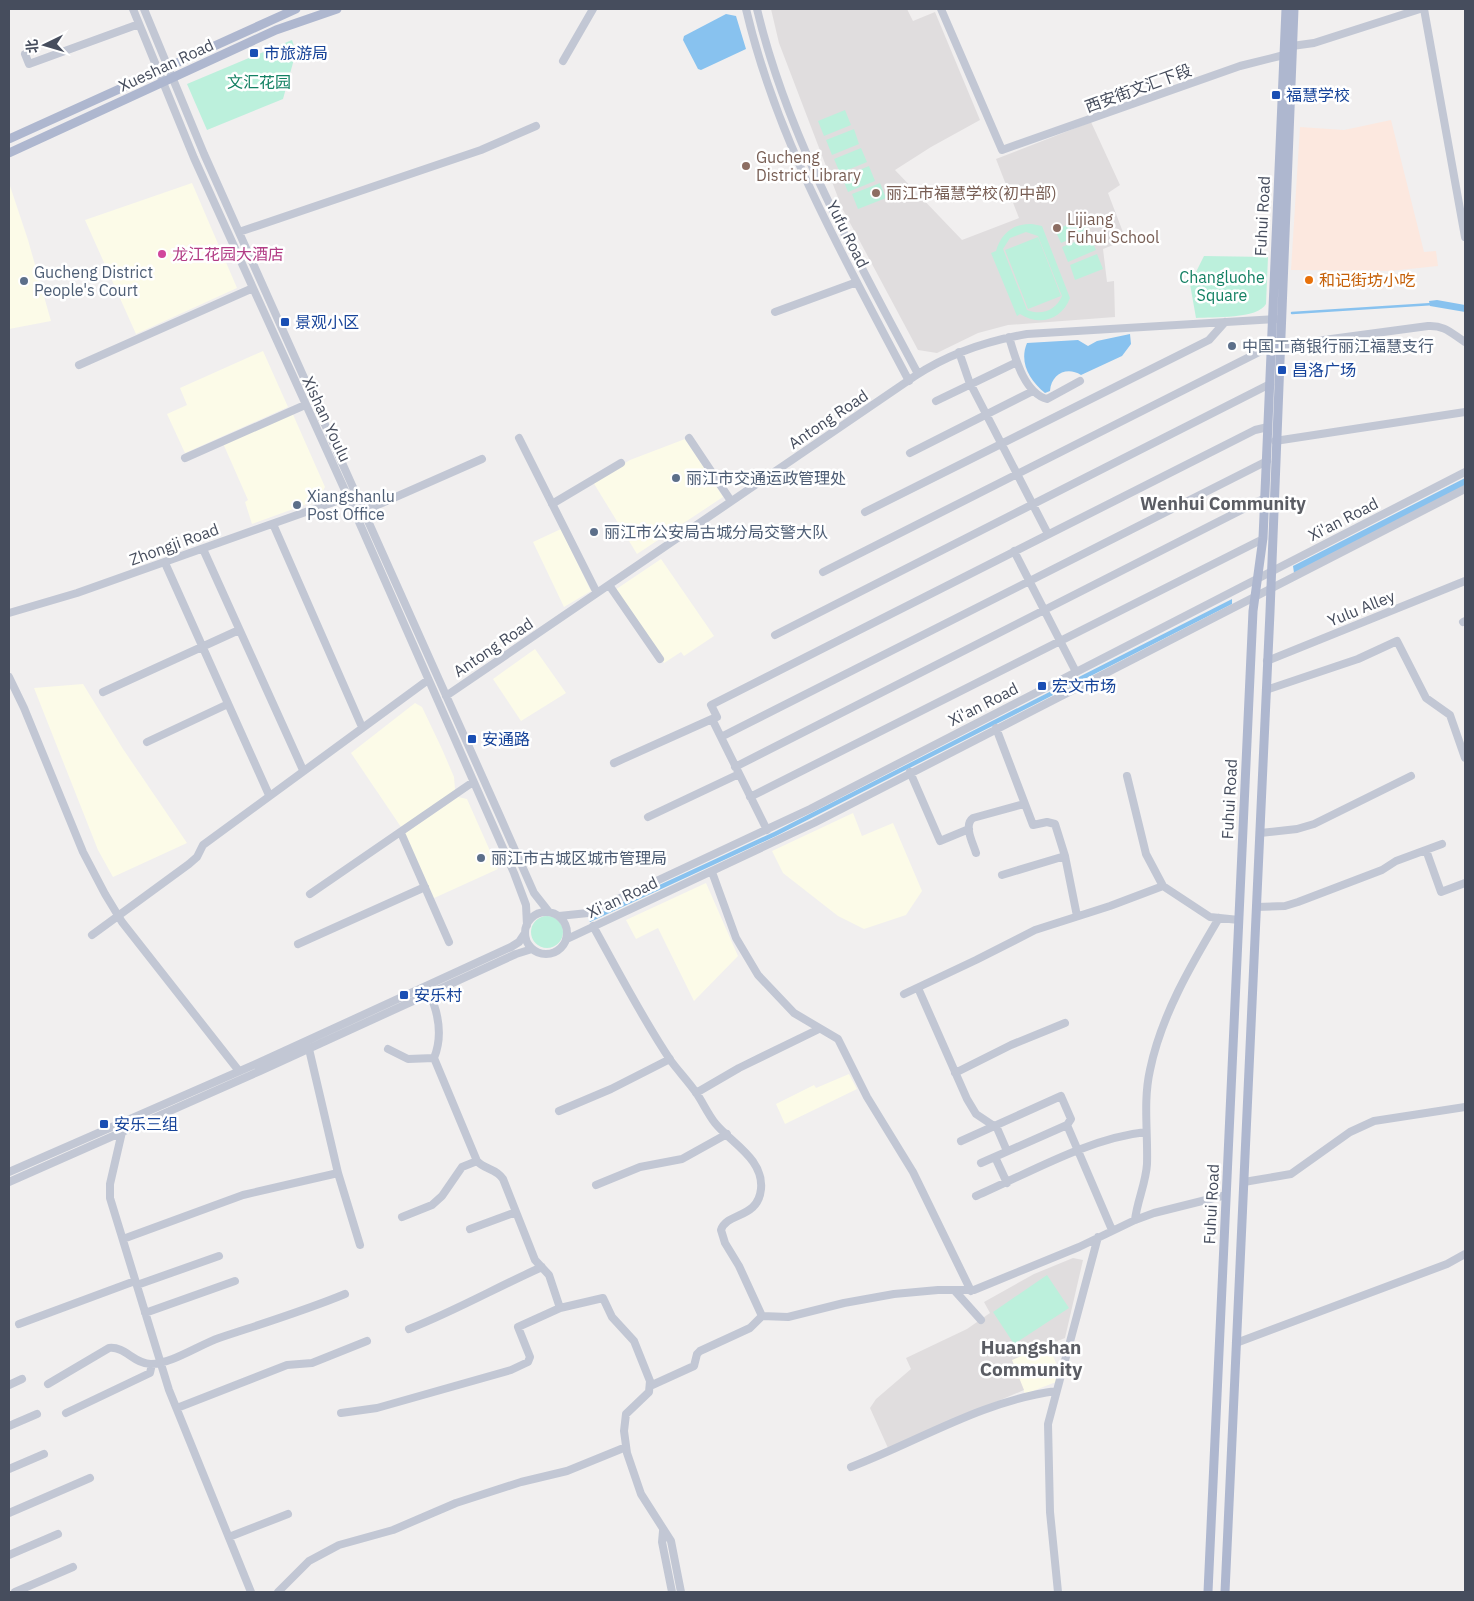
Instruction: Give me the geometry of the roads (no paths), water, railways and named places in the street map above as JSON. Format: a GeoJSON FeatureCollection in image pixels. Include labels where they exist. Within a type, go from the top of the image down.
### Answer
{"type":"FeatureCollection","features":[{"type":"Feature","properties":{"kind":"main road","name":"Xueshan Road"},"geometry":{"type":"LineString","coordinates":[[9,139],[166,66],[296,9]]}},
{"type":"Feature","properties":{"kind":"main road","name":"Xueshan Road"},"geometry":{"type":"LineString","coordinates":[[9,153],[276,30],[337,9]]}},
{"type":"Feature","properties":{"kind":"main road","name":"Fuhui Road"},"geometry":{"type":"LineString","coordinates":[[1225,1592],[1270,588],[1275,441],[1275,346],[1286,9]]}},
{"type":"Feature","properties":{"kind":"main road","name":"Fuhui Road"},"geometry":{"type":"LineString","coordinates":[[1276,319],[1294,9]]}},
{"type":"Feature","properties":{"kind":"main road","name":"Fuhui Road"},"geometry":{"type":"LineString","coordinates":[[1208,1592],[1238,920],[1255,596],[1263,539],[1270,384],[1275,346]]}},
{"type":"Feature","properties":{"kind":"street","name":"Xishan Youlu"},"geometry":{"type":"LineString","coordinates":[[133,9],[162,83],[305,405],[348,497],[523,895],[527,911],[527,925]]}},
{"type":"Feature","properties":{"kind":"street","name":"Xishan Youlu"},"geometry":{"type":"LineString","coordinates":[[144,9],[166,66],[239,232],[534,893],[549,912]]}},
{"type":"Feature","properties":{"kind":"street"},"geometry":{"type":"LineString","coordinates":[[562,61],[593,9]]}},
{"type":"Feature","properties":{"kind":"street","name":"Yufu Road"},"geometry":{"type":"LineString","coordinates":[[746,9],[774,104],[810,190],[909,380]]}},
{"type":"Feature","properties":{"kind":"street","name":"Yufu Road"},"geometry":{"type":"LineString","coordinates":[[758,9],[782,93],[820,185],[918,374]]}},
{"type":"Feature","properties":{"kind":"street","name":"西安街文汇下段"},"geometry":{"type":"LineString","coordinates":[[941,9],[1002,150],[1240,66],[1284,55]]}},
{"type":"Feature","properties":{"kind":"street"},"geometry":{"type":"LineString","coordinates":[[1292,46],[1314,43],[1422,9],[1465,237]]}},
{"type":"Feature","properties":{"kind":"street"},"geometry":{"type":"LineString","coordinates":[[25,54],[29,64],[139,24]]}},
{"type":"Feature","properties":{"kind":"street"},"geometry":{"type":"LineString","coordinates":[[239,232],[481,150],[536,126]]}},
{"type":"Feature","properties":{"kind":"street"},"geometry":{"type":"LineString","coordinates":[[775,312],[857,282]]}},
{"type":"Feature","properties":{"kind":"street"},"geometry":{"type":"LineString","coordinates":[[79,365],[253,288]]}},
{"type":"Feature","properties":{"kind":"street","name":"Antong Road"},"geometry":{"type":"LineString","coordinates":[[446,696],[909,380],[959,352],[1009,337],[1042,332],[1276,319]]}},
{"type":"Feature","properties":{"kind":"street"},"geometry":{"type":"LineString","coordinates":[[865,512],[1209,340],[1225,322]]}},
{"type":"Feature","properties":{"kind":"street"},"geometry":{"type":"LineString","coordinates":[[823,572],[1275,346],[1428,326],[1443,327],[1465,342]]}},
{"type":"Feature","properties":{"kind":"street"},"geometry":{"type":"LineString","coordinates":[[1009,337],[1017,362],[1033,391],[1047,399],[1080,381]]}},
{"type":"Feature","properties":{"kind":"street"},"geometry":{"type":"LineString","coordinates":[[959,352],[971,385],[1048,534]]}},
{"type":"Feature","properties":{"kind":"street"},"geometry":{"type":"LineString","coordinates":[[936,402],[1017,362]]}},
{"type":"Feature","properties":{"kind":"street"},"geometry":{"type":"LineString","coordinates":[[775,634],[1270,384]]}},
{"type":"Feature","properties":{"kind":"street"},"geometry":{"type":"LineString","coordinates":[[910,453],[1033,391]]}},
{"type":"Feature","properties":{"kind":"street"},"geometry":{"type":"LineString","coordinates":[[185,458],[305,405]]}},
{"type":"Feature","properties":{"kind":"street"},"geometry":{"type":"LineString","coordinates":[[1275,441],[1465,412]]}},
{"type":"Feature","properties":{"kind":"street"},"geometry":{"type":"LineString","coordinates":[[614,763],[717,717],[711,705],[1255,430],[1268,427]]}},
{"type":"Feature","properties":{"kind":"street"},"geometry":{"type":"LineString","coordinates":[[518,438],[597,593]]}},
{"type":"Feature","properties":{"kind":"street"},"geometry":{"type":"LineString","coordinates":[[689,438],[732,501]]}},
{"type":"Feature","properties":{"kind":"street"},"geometry":{"type":"LineString","coordinates":[[364,511],[482,459]]}},
{"type":"Feature","properties":{"kind":"street"},"geometry":{"type":"LineString","coordinates":[[721,737],[1267,461]]}},
{"type":"Feature","properties":{"kind":"street"},"geometry":{"type":"LineString","coordinates":[[552,504],[621,463]]}},
{"type":"Feature","properties":{"kind":"street","name":"Xi'an Road"},"geometry":{"type":"LineString","coordinates":[[559,916],[588,913],[767,830],[1465,472]]}},
{"type":"Feature","properties":{"kind":"street","name":"Xi'an Road"},"geometry":{"type":"LineString","coordinates":[[567,939],[712,872],[814,822],[1465,489]]}},
{"type":"Feature","properties":{"kind":"street","name":"Zhongji Road"},"geometry":{"type":"LineString","coordinates":[[9,613],[61,598],[164,563],[348,497]]}},
{"type":"Feature","properties":{"kind":"street"},"geometry":{"type":"LineString","coordinates":[[648,817],[1044,610],[1265,498]]}},
{"type":"Feature","properties":{"kind":"street"},"geometry":{"type":"LineString","coordinates":[[273,524],[362,727]]}},
{"type":"Feature","properties":{"kind":"street"},"geometry":{"type":"LineString","coordinates":[[750,798],[1263,539]]}},
{"type":"Feature","properties":{"kind":"street"},"geometry":{"type":"LineString","coordinates":[[203,548],[303,770]]}},
{"type":"Feature","properties":{"kind":"street"},"geometry":{"type":"LineString","coordinates":[[1014,551],[1076,672]]}},
{"type":"Feature","properties":{"kind":"street"},"geometry":{"type":"LineString","coordinates":[[164,563],[269,795]]}},
{"type":"Feature","properties":{"kind":"street","name":"Yulu Alley"},"geometry":{"type":"LineString","coordinates":[[1267,660],[1465,582]]}},
{"type":"Feature","properties":{"kind":"street"},"geometry":{"type":"LineString","coordinates":[[609,585],[660,659]]}},
{"type":"Feature","properties":{"kind":"street"},"geometry":{"type":"LineString","coordinates":[[102,692],[239,630]]}},
{"type":"Feature","properties":{"kind":"street"},"geometry":{"type":"LineString","coordinates":[[1266,690],[1358,660],[1397,641],[1426,698],[1450,715],[1465,758]]}},
{"type":"Feature","properties":{"kind":"street"},"geometry":{"type":"LineString","coordinates":[[9,677],[24,708],[83,852],[118,916],[239,1071]]}},
{"type":"Feature","properties":{"kind":"street"},"geometry":{"type":"LineString","coordinates":[[92,935],[189,864],[204,845],[269,795],[428,680]]}},
{"type":"Feature","properties":{"kind":"street"},"geometry":{"type":"LineString","coordinates":[[146,742],[228,704]]}},
{"type":"Feature","properties":{"kind":"street"},"geometry":{"type":"LineString","coordinates":[[712,719],[767,830]]}},
{"type":"Feature","properties":{"kind":"street"},"geometry":{"type":"LineString","coordinates":[[996,728],[1033,825],[1047,822],[1054,824],[1065,856],[1077,916]]}},
{"type":"Feature","properties":{"kind":"street"},"geometry":{"type":"LineString","coordinates":[[910,772],[940,841],[969,829]]}},
{"type":"Feature","properties":{"kind":"street"},"geometry":{"type":"LineString","coordinates":[[1127,776],[1146,854],[1164,886],[1210,917],[1238,920]]}},
{"type":"Feature","properties":{"kind":"street"},"geometry":{"type":"LineString","coordinates":[[1260,833],[1297,829],[1314,824],[1411,776]]}},
{"type":"Feature","properties":{"kind":"street"},"geometry":{"type":"LineString","coordinates":[[310,894],[473,782]]}},
{"type":"Feature","properties":{"kind":"street"},"geometry":{"type":"LineString","coordinates":[[976,854],[968,823],[973,818],[1024,804]]}},
{"type":"Feature","properties":{"kind":"street"},"geometry":{"type":"LineString","coordinates":[[401,833],[449,942]]}},
{"type":"Feature","properties":{"kind":"street"},"geometry":{"type":"LineString","coordinates":[[1256,907],[1285,906],[1298,902],[1382,870],[1396,861],[1442,844]]}},
{"type":"Feature","properties":{"kind":"street"},"geometry":{"type":"LineString","coordinates":[[1426,850],[1441,892],[1465,883]]}},
{"type":"Feature","properties":{"kind":"street"},"geometry":{"type":"LineString","coordinates":[[1002,875],[1065,856]]}},
{"type":"Feature","properties":{"kind":"street"},"geometry":{"type":"LineString","coordinates":[[712,872],[736,938],[758,975],[790,1010],[838,1039],[868,1097],[913,1172],[971,1291]]}},
{"type":"Feature","properties":{"kind":"street"},"geometry":{"type":"LineString","coordinates":[[904,994],[1035,930],[1164,886]]}},
{"type":"Feature","properties":{"kind":"street"},"geometry":{"type":"LineString","coordinates":[[298,944],[425,887]]}},
{"type":"Feature","properties":{"kind":"street"},"geometry":{"type":"LineString","coordinates":[[9,1172],[239,1071],[515,945],[525,933],[527,925],[535,915],[549,912],[559,916],[566,924],[567,939],[562,948],[554,953],[545,954],[532,949],[527,942],[525,933]]}},
{"type":"Feature","properties":{"kind":"street"},"geometry":{"type":"LineString","coordinates":[[1135,1220],[1146,1173],[1146,1095],[1156,1045],[1192,963],[1219,918]]}},
{"type":"Feature","properties":{"kind":"street"},"geometry":{"type":"LineString","coordinates":[[593,926],[670,1059],[715,1122],[747,1153],[760,1178],[761,1191],[752,1209],[724,1225],[721,1230],[725,1243],[739,1266],[762,1316]]}},
{"type":"Feature","properties":{"kind":"street"},"geometry":{"type":"LineString","coordinates":[[9,1182],[309,1049],[516,954],[532,949]]}},
{"type":"Feature","properties":{"kind":"street"},"geometry":{"type":"LineString","coordinates":[[426,986],[430,994],[440,1039],[434,1058],[477,1161],[483,1167],[499,1173],[535,1260],[549,1275],[560,1308]]}},
{"type":"Feature","properties":{"kind":"street"},"geometry":{"type":"LineString","coordinates":[[918,988],[955,1073],[976,1114],[994,1126],[1007,1151]]}},
{"type":"Feature","properties":{"kind":"street"},"geometry":{"type":"LineString","coordinates":[[955,1073],[1011,1045],[1065,1023]]}},
{"type":"Feature","properties":{"kind":"street"},"geometry":{"type":"LineString","coordinates":[[696,1093],[739,1068],[819,1029]]}},
{"type":"Feature","properties":{"kind":"street"},"geometry":{"type":"LineString","coordinates":[[309,1049],[338,1173],[360,1245]]}},
{"type":"Feature","properties":{"kind":"street"},"geometry":{"type":"LineString","coordinates":[[388,1049],[408,1058],[434,1058]]}},
{"type":"Feature","properties":{"kind":"street"},"geometry":{"type":"LineString","coordinates":[[558,1111],[611,1089],[670,1059]]}},
{"type":"Feature","properties":{"kind":"street"},"geometry":{"type":"LineString","coordinates":[[961,1142],[1061,1096],[1071,1119],[1067,1125],[981,1163]]}},
{"type":"Feature","properties":{"kind":"street"},"geometry":{"type":"LineString","coordinates":[[1244,1182],[1291,1174],[1350,1132],[1374,1121],[1465,1107]]}},
{"type":"Feature","properties":{"kind":"street"},"geometry":{"type":"LineString","coordinates":[[126,1120],[130,1128]]}},
{"type":"Feature","properties":{"kind":"street"},"geometry":{"type":"LineString","coordinates":[[1067,1125],[1112,1230]]}},
{"type":"Feature","properties":{"kind":"street"},"geometry":{"type":"LineString","coordinates":[[122,1132],[109,1194],[145,1313],[156,1364],[177,1408],[250,1592]]}},
{"type":"Feature","properties":{"kind":"street"},"geometry":{"type":"LineString","coordinates":[[976,1196],[1079,1151],[1118,1137],[1146,1132]]}},
{"type":"Feature","properties":{"kind":"street"},"geometry":{"type":"LineString","coordinates":[[596,1185],[640,1167],[682,1159],[727,1134]]}},
{"type":"Feature","properties":{"kind":"street"},"geometry":{"type":"LineString","coordinates":[[995,1156],[1007,1182]]}},
{"type":"Feature","properties":{"kind":"street"},"geometry":{"type":"LineString","coordinates":[[402,1217],[432,1206],[442,1196],[462,1167],[477,1161]]}},
{"type":"Feature","properties":{"kind":"street"},"geometry":{"type":"LineString","coordinates":[[123,1239],[243,1195],[338,1173]]}},
{"type":"Feature","properties":{"kind":"street"},"geometry":{"type":"LineString","coordinates":[[650,1386],[694,1366],[697,1354],[700,1351],[750,1328],[762,1316],[788,1317],[844,1303],[894,1294],[938,1290],[971,1291],[1135,1220],[1154,1213],[1226,1195]]}},
{"type":"Feature","properties":{"kind":"street"},"geometry":{"type":"LineString","coordinates":[[470,1229],[516,1212]]}},
{"type":"Feature","properties":{"kind":"street"},"geometry":{"type":"LineString","coordinates":[[1058,1592],[1047,1463],[1048,1424],[1098,1237]]}},
{"type":"Feature","properties":{"kind":"street"},"geometry":{"type":"LineString","coordinates":[[1236,1343],[1447,1264],[1465,1254]]}},
{"type":"Feature","properties":{"kind":"street"},"geometry":{"type":"LineString","coordinates":[[19,1324],[219,1256]]}},
{"type":"Feature","properties":{"kind":"street"},"geometry":{"type":"LineString","coordinates":[[409,1329],[447,1314],[497,1287],[542,1268]]}},
{"type":"Feature","properties":{"kind":"street"},"geometry":{"type":"LineString","coordinates":[[145,1313],[235,1281]]}},
{"type":"Feature","properties":{"kind":"street"},"geometry":{"type":"LineString","coordinates":[[955,1291],[981,1320]]}},
{"type":"Feature","properties":{"kind":"street"},"geometry":{"type":"LineString","coordinates":[[48,1384],[109,1348],[117,1348],[138,1361],[156,1364],[219,1338],[302,1312],[345,1294]]}},
{"type":"Feature","properties":{"kind":"street"},"geometry":{"type":"LineString","coordinates":[[341,1413],[377,1408],[495,1375],[520,1366],[528,1362],[530,1353],[518,1327],[560,1308],[603,1298],[612,1317],[634,1341],[650,1386],[649,1392],[626,1414],[626,1447],[640,1494],[663,1532],[671,1540],[681,1592]]}},
{"type":"Feature","properties":{"kind":"street"},"geometry":{"type":"LineString","coordinates":[[177,1408],[287,1365],[312,1363],[368,1340]]}},
{"type":"Feature","properties":{"kind":"street"},"geometry":{"type":"LineString","coordinates":[[66,1413],[150,1373],[156,1364]]}},
{"type":"Feature","properties":{"kind":"street"},"geometry":{"type":"LineString","coordinates":[[9,1385],[22,1379]]}},
{"type":"Feature","properties":{"kind":"street"},"geometry":{"type":"LineString","coordinates":[[851,1467],[903,1447],[956,1420],[1008,1401],[1056,1391]]}},
{"type":"Feature","properties":{"kind":"street"},"geometry":{"type":"LineString","coordinates":[[9,1426],[37,1414]]}},
{"type":"Feature","properties":{"kind":"street"},"geometry":{"type":"LineString","coordinates":[[278,1592],[309,1561],[340,1545],[393,1530],[456,1503],[521,1482],[567,1471],[626,1447]]}},
{"type":"Feature","properties":{"kind":"street"},"geometry":{"type":"LineString","coordinates":[[9,1469],[44,1454]]}},
{"type":"Feature","properties":{"kind":"street"},"geometry":{"type":"LineString","coordinates":[[9,1512],[90,1478]]}},
{"type":"Feature","properties":{"kind":"street"},"geometry":{"type":"LineString","coordinates":[[229,1537],[288,1514]]}},
{"type":"Feature","properties":{"kind":"street"},"geometry":{"type":"LineString","coordinates":[[663,1532],[662,1542],[672,1592]]}},
{"type":"Feature","properties":{"kind":"street"},"geometry":{"type":"LineString","coordinates":[[9,1555],[58,1534]]}},
{"type":"Feature","properties":{"kind":"street"},"geometry":{"type":"LineString","coordinates":[[15,1592],[73,1567]]}},
{"type":"Feature","properties":{"kind":"water"},"geometry":{"type":"Polygon","coordinates":[[[726,14],[736,16],[746,49],[701,70],[698,69],[683,40],[684,36],[726,14]]]}},
{"type":"Feature","properties":{"kind":"water"},"geometry":{"type":"Polygon","coordinates":[[[1437,300],[1465,305],[1465,312],[1430,306],[1429,301],[1437,300]]]}},
{"type":"Feature","properties":{"kind":"water"},"geometry":{"type":"Polygon","coordinates":[[[1130,334],[1131,344],[1122,356],[1081,375],[1070,371],[1061,373],[1053,380],[1050,391],[1045,393],[1034,382],[1025,364],[1024,357],[1027,343],[1078,340],[1088,346],[1097,341],[1130,334]]]}},
{"type":"Feature","properties":{"kind":"water"},"geometry":{"type":"Polygon","coordinates":[[[1465,478],[1465,486],[1294,573],[1293,566],[1465,478]]]}},
{"type":"Feature","properties":{"kind":"water"},"geometry":{"type":"Polygon","coordinates":[[[1232,599],[1232,604],[776,836],[590,922],[588,918],[774,832],[1232,599]]]}},
{"type":"Feature","properties":{"kind":"waterway"},"geometry":{"type":"LineString","coordinates":[[1292,313],[1433,304]]}},
{"type":"Feature","properties":{"kind":"place","name":"市旅游局"},"geometry":{"type":"Point","coordinates":[254,53]}},
{"type":"Feature","properties":{"kind":"place","name":"福慧学校"},"geometry":{"type":"Point","coordinates":[1276,95]}},
{"type":"Feature","properties":{"kind":"place","name":"Gucheng District Library"},"geometry":{"type":"Point","coordinates":[746,166]}},
{"type":"Feature","properties":{"kind":"place","name":"丽江市福慧学校(初中部)"},"geometry":{"type":"Point","coordinates":[876,193]}},
{"type":"Feature","properties":{"kind":"place","name":"Lijiang Fuhui School"},"geometry":{"type":"Point","coordinates":[1057,228]}},
{"type":"Feature","properties":{"kind":"place","name":"龙江花园大酒店"},"geometry":{"type":"Point","coordinates":[162,254]}},
{"type":"Feature","properties":{"kind":"place","name":"和记街坊小吃"},"geometry":{"type":"Point","coordinates":[1309,280]}},
{"type":"Feature","properties":{"kind":"place","name":"Gucheng District People's Court"},"geometry":{"type":"Point","coordinates":[24,281]}},
{"type":"Feature","properties":{"kind":"place","name":"景观小区"},"geometry":{"type":"Point","coordinates":[285,322]}},
{"type":"Feature","properties":{"kind":"place","name":"中国工商银行丽江福慧支行"},"geometry":{"type":"Point","coordinates":[1232,346]}},
{"type":"Feature","properties":{"kind":"place","name":"昌洛广场"},"geometry":{"type":"Point","coordinates":[1282,370]}},
{"type":"Feature","properties":{"kind":"place","name":"丽江市交通运政管理处"},"geometry":{"type":"Point","coordinates":[676,478]}},
{"type":"Feature","properties":{"kind":"place","name":"Xiangshanlu Post Office"},"geometry":{"type":"Point","coordinates":[297,505]}},
{"type":"Feature","properties":{"kind":"place","name":"丽江市公安局古城分局交警大队"},"geometry":{"type":"Point","coordinates":[594,532]}},
{"type":"Feature","properties":{"kind":"place","name":"宏文市场"},"geometry":{"type":"Point","coordinates":[1042,686]}},
{"type":"Feature","properties":{"kind":"place","name":"安通路"},"geometry":{"type":"Point","coordinates":[472,739]}},
{"type":"Feature","properties":{"kind":"place","name":"丽江市古城区城市管理局"},"geometry":{"type":"Point","coordinates":[481,858]}},
{"type":"Feature","properties":{"kind":"place","name":"安乐村"},"geometry":{"type":"Point","coordinates":[404,995]}},
{"type":"Feature","properties":{"kind":"place","name":"安乐三组"},"geometry":{"type":"Point","coordinates":[104,1124]}},
{"type":"Feature","properties":{"kind":"district","name":"Wenhui Community"},"geometry":{"type":"Point","coordinates":[1223,503]}},
{"type":"Feature","properties":{"kind":"district","name":"Huangshan Community"},"geometry":{"type":"Point","coordinates":[1031,1358]}},
{"type":"Feature","properties":{"kind":"park label","name":"文汇花园"},"geometry":{"type":"Point","coordinates":[259,82]}},
{"type":"Feature","properties":{"kind":"park label","name":"Changluohe Square"},"geometry":{"type":"Point","coordinates":[1222,286]}}]}
